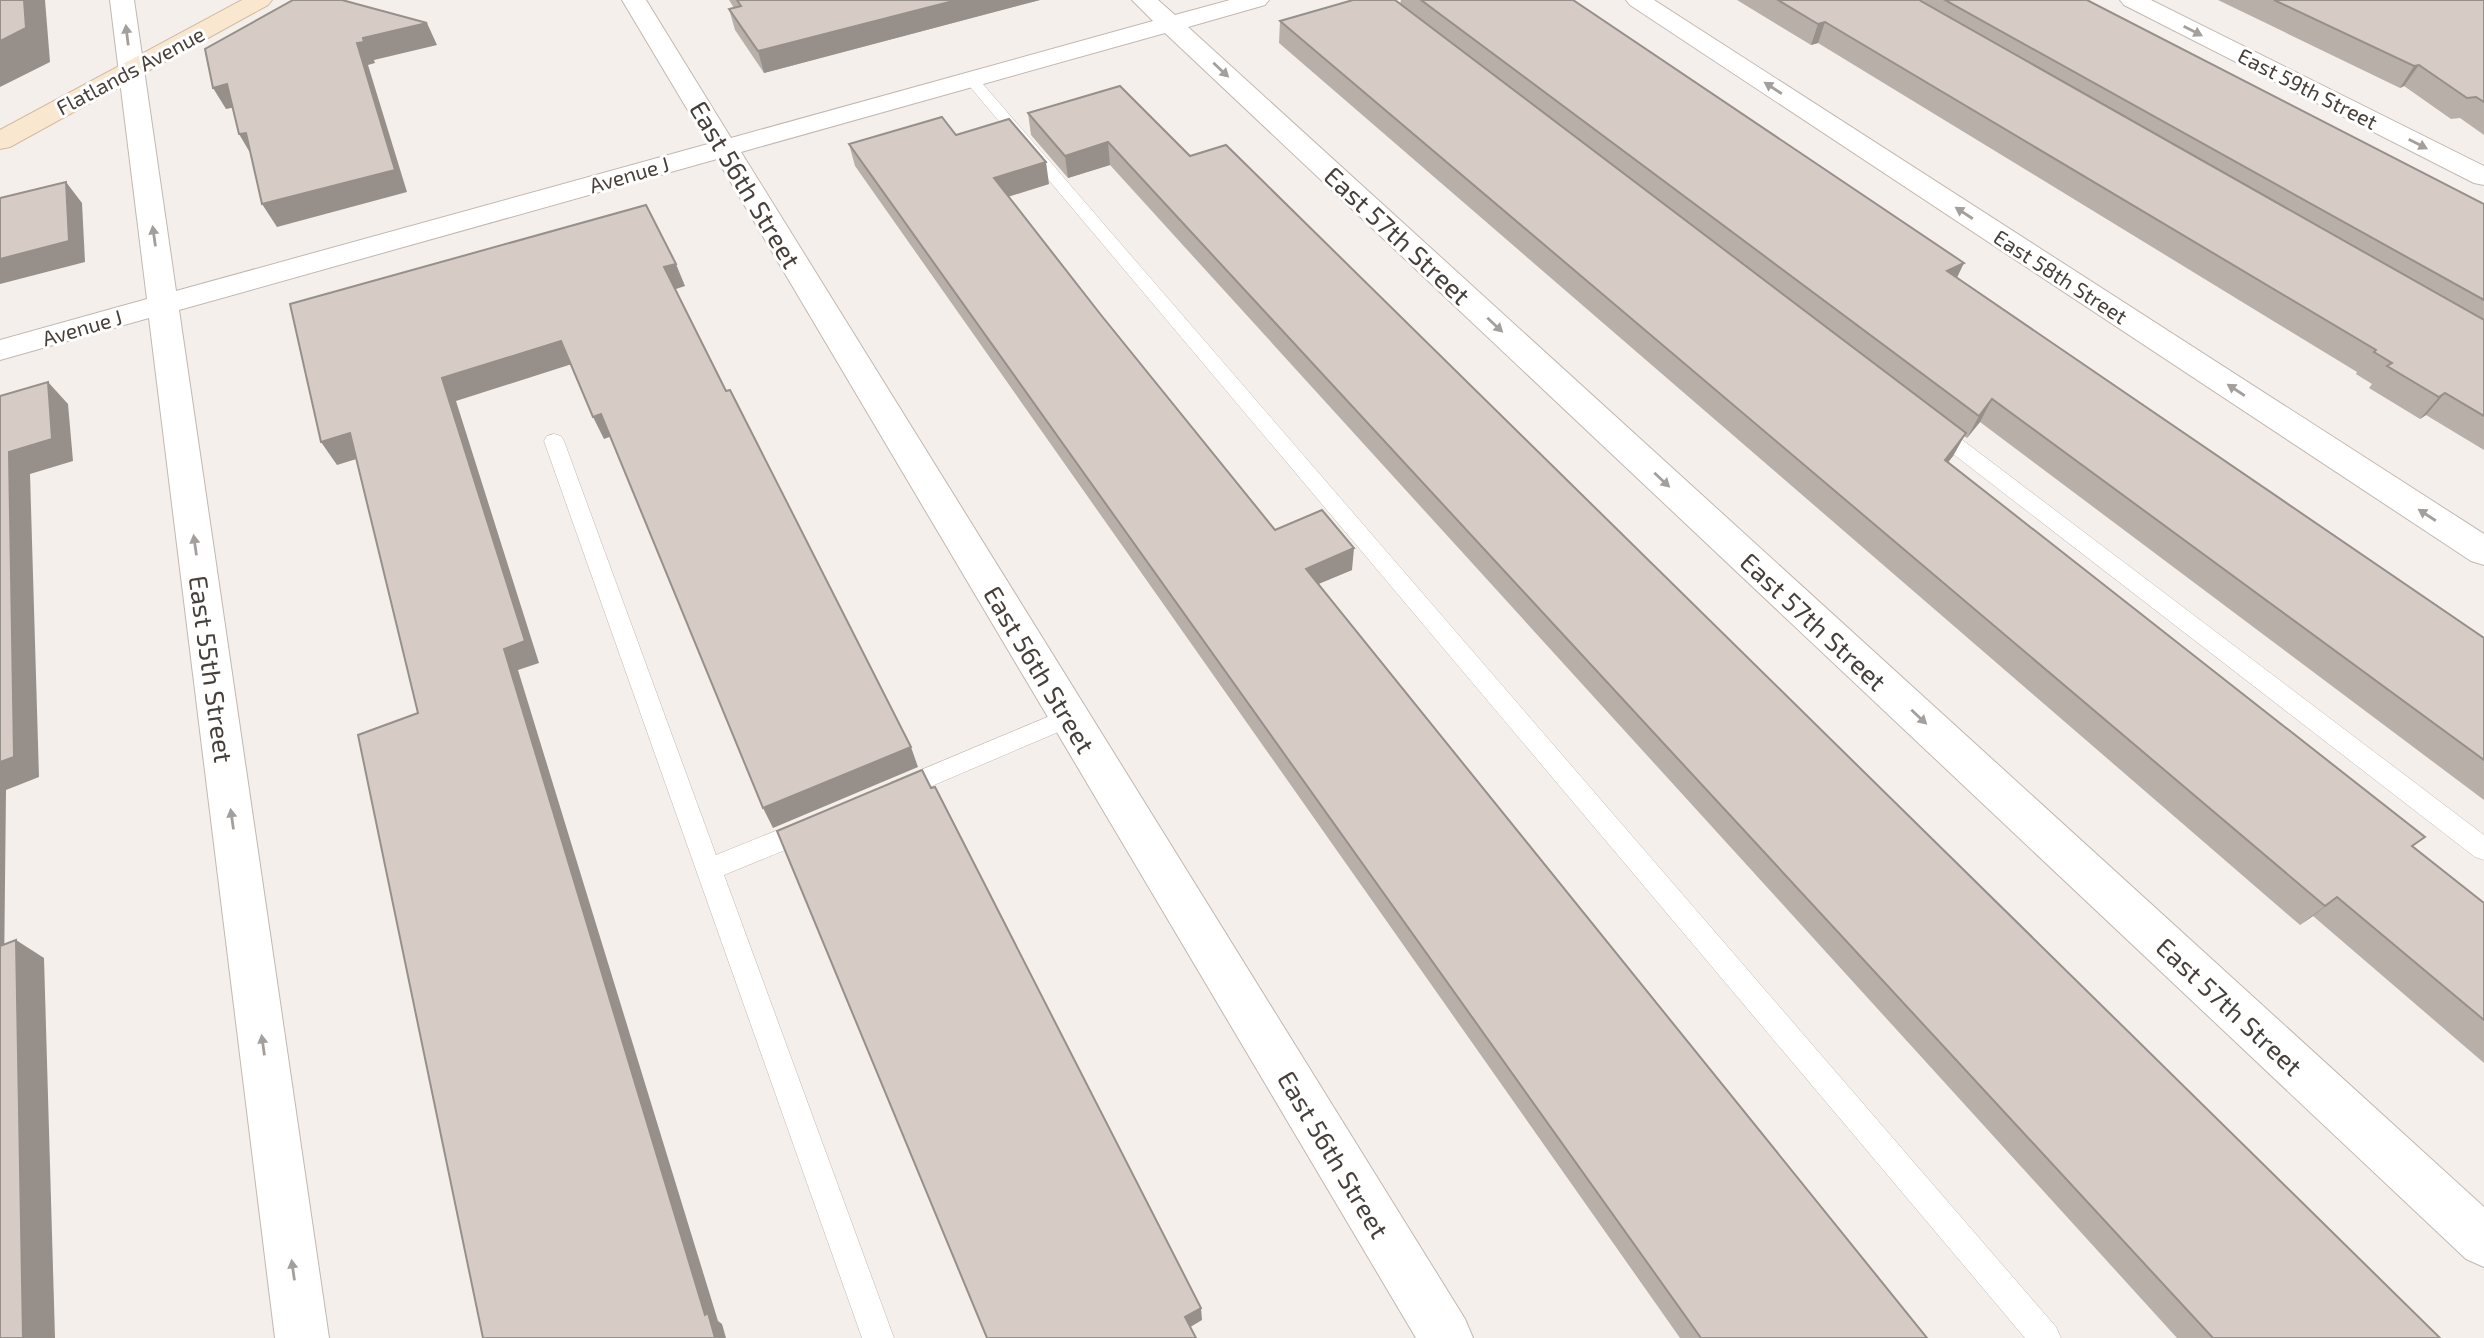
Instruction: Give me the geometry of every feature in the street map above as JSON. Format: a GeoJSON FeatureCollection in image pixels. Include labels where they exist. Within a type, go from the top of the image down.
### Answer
{"type":"FeatureCollection","features":[{"type":"Feature","properties":{"kind":"main road","name":"Flatlands Avenue"},"geometry":{"type":"LineString","coordinates":[[0,141],[260,0]]}},
{"type":"Feature","properties":{"kind":"street","name":"East 55th Street"},"geometry":{"type":"LineString","coordinates":[[122,0],[302,1338]]}},
{"type":"Feature","properties":{"kind":"street","name":"East 56th Street"},"geometry":{"type":"LineString","coordinates":[[634,0],[1446,1338]]}},
{"type":"Feature","properties":{"kind":"street","name":"Avenue J"},"geometry":{"type":"LineString","coordinates":[[0,350],[971,79],[1157,12],[1257,0]]}},
{"type":"Feature","properties":{"kind":"street","name":"East 58th Street"},"geometry":{"type":"LineString","coordinates":[[1638,0],[2484,552]]}},
{"type":"Feature","properties":{"kind":"street","name":"East 59th Street"},"geometry":{"type":"LineString","coordinates":[[2132,0],[2484,177]]}},
{"type":"Feature","properties":{"kind":"street","name":"East 57th Street"},"geometry":{"type":"LineString","coordinates":[[1157,12],[2484,1241]]}},
{"type":"Feature","properties":{"kind":"lane"},"geometry":{"type":"LineString","coordinates":[[971,79],[2045,1338]]}},
{"type":"Feature","properties":{"kind":"lane"},"geometry":{"type":"LineString","coordinates":[[1921,418],[2484,849]]}},
{"type":"Feature","properties":{"kind":"lane"},"geometry":{"type":"LineString","coordinates":[[554,441],[878,1338]]}},
{"type":"Feature","properties":{"kind":"lane"},"geometry":{"type":"LineString","coordinates":[[882,797],[1069,717]]}},
{"type":"Feature","properties":{"kind":"lane"},"geometry":{"type":"LineString","coordinates":[[709,870],[833,818]]}},
{"type":"Feature","properties":{"kind":"building"},"geometry":{"type":"Polygon","coordinates":[[[0,0],[24,0],[26,28],[0,41],[0,0]]]}},
{"type":"Feature","properties":{"kind":"building"},"geometry":{"type":"Polygon","coordinates":[[[293,0],[342,0],[427,23],[363,38],[364,42],[357,43],[395,170],[262,204],[246,133],[239,134],[227,84],[213,88],[205,49],[293,0]]]}},
{"type":"Feature","properties":{"kind":"building"},"geometry":{"type":"Polygon","coordinates":[[[737,0],[957,0],[758,51],[729,9],[741,6],[737,0]]]}},
{"type":"Feature","properties":{"kind":"building"},"geometry":{"type":"Polygon","coordinates":[[[1353,0],[1395,0],[1966,433],[1945,460],[2425,837],[2412,846],[2484,903],[2484,1020],[2337,897],[2325,906],[1280,21],[1353,0]]]}},
{"type":"Feature","properties":{"kind":"building"},"geometry":{"type":"Polygon","coordinates":[[[1421,0],[1573,0],[1964,263],[1947,271],[2484,638],[2484,760],[1992,399],[1979,416],[1421,0]]]}},
{"type":"Feature","properties":{"kind":"building"},"geometry":{"type":"Polygon","coordinates":[[[1778,0],[1919,0],[2484,320],[2484,416],[2445,393],[2439,397],[2387,366],[2392,363],[2374,352],[2376,350],[1825,22],[1818,24],[1778,0]]]}},
{"type":"Feature","properties":{"kind":"building"},"geometry":{"type":"Polygon","coordinates":[[[1945,0],[2087,0],[2484,204],[2484,300],[1945,0]]]}},
{"type":"Feature","properties":{"kind":"building"},"geometry":{"type":"Polygon","coordinates":[[[2274,0],[2484,0],[2484,102],[2476,97],[2467,98],[2419,65],[2414,66],[2274,0]]]}},
{"type":"Feature","properties":{"kind":"building"},"geometry":{"type":"Polygon","coordinates":[[[1120,86],[1190,156],[1226,145],[2440,1338],[2213,1338],[1108,142],[1065,156],[1028,113],[1120,86]]]}},
{"type":"Feature","properties":{"kind":"building"},"geometry":{"type":"Polygon","coordinates":[[[942,117],[956,135],[1009,119],[1046,162],[994,178],[1275,530],[1322,510],[1354,548],[1306,569],[1927,1338],[1701,1338],[849,144],[942,117]]]}},
{"type":"Feature","properties":{"kind":"building"},"geometry":{"type":"Polygon","coordinates":[[[66,182],[69,241],[0,259],[0,198],[66,182]]]}},
{"type":"Feature","properties":{"kind":"building"},"geometry":{"type":"Polygon","coordinates":[[[646,205],[676,264],[664,267],[726,391],[730,390],[911,747],[763,808],[601,414],[593,417],[561,341],[442,378],[525,641],[504,649],[705,1315],[708,1313],[715,1338],[483,1338],[358,735],[418,713],[350,433],[321,442],[290,304],[646,205]]]}},
{"type":"Feature","properties":{"kind":"building"},"geometry":{"type":"Polygon","coordinates":[[[48,382],[52,439],[9,452],[14,757],[0,762],[0,396],[48,382]]]}},
{"type":"Feature","properties":{"kind":"building"},"geometry":{"type":"Polygon","coordinates":[[[922,770],[931,788],[935,787],[1201,1308],[1185,1317],[1196,1338],[987,1338],[777,831],[922,770]]]}},
{"type":"Feature","properties":{"kind":"building"},"geometry":{"type":"Polygon","coordinates":[[[16,940],[23,1338],[0,1338],[0,946],[16,940]]]}}]}
